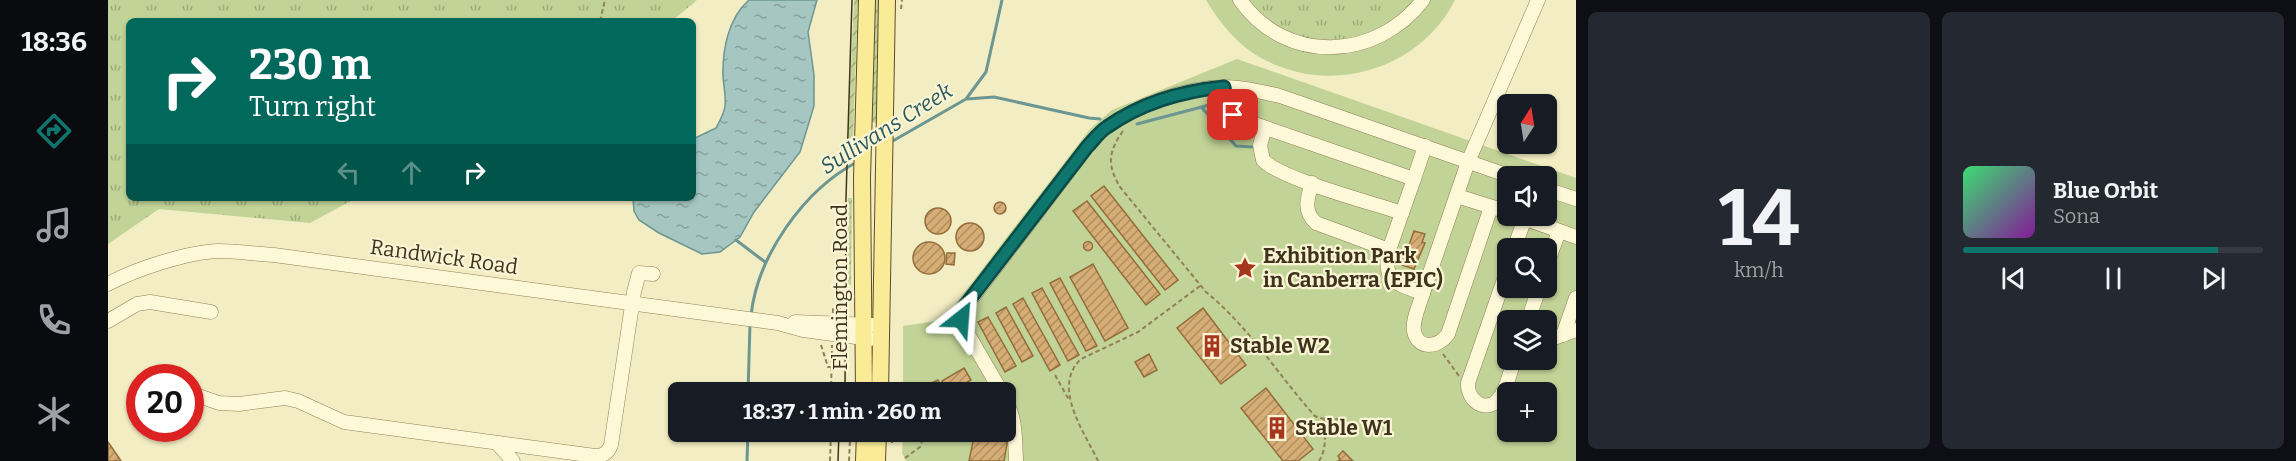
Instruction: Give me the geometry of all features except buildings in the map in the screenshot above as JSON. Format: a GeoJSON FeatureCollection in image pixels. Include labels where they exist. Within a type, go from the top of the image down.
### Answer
{"type":"FeatureCollection","features":[{"type":"Feature","properties":{"kind":"main road","name":"Flemington Road"},"geometry":{"type":"LineString","coordinates":[[864,382],[862,178],[867,0]]}},
{"type":"Feature","properties":{"kind":"main road","name":"Flemington Road"},"geometry":{"type":"LineString","coordinates":[[880,382],[886,0]]}},
{"type":"Feature","properties":{"kind":"main road"},"geometry":{"type":"LineString","coordinates":[[864,461],[865,442]]}},
{"type":"Feature","properties":{"kind":"main road"},"geometry":{"type":"LineString","coordinates":[[877,461],[878,442]]}},
{"type":"Feature","properties":{"kind":"street"},"geometry":{"type":"LineString","coordinates":[[1240,0],[1248,12],[1269,30],[1296,42],[1327,48],[1355,45],[1381,36],[1404,21],[1423,0]]}},
{"type":"Feature","properties":{"kind":"street"},"geometry":{"type":"LineString","coordinates":[[1491,207],[1448,334],[1443,342],[1435,345],[1421,342],[1414,330],[1423,293],[1456,196],[1468,162],[1538,0]]}},
{"type":"Feature","properties":{"kind":"street"},"geometry":{"type":"LineString","coordinates":[[996,382],[961,322],[960,314],[964,307],[1087,147],[1105,128],[1157,101],[1186,92],[1224,87],[1247,88],[1280,96],[1497,172]]}},
{"type":"Feature","properties":{"kind":"street"},"geometry":{"type":"LineString","coordinates":[[1224,87],[1227,107],[1233,115],[1414,179]]}},
{"type":"Feature","properties":{"kind":"street"},"geometry":{"type":"LineString","coordinates":[[1265,128],[1260,145],[1263,160],[1276,171],[1402,213]]}},
{"type":"Feature","properties":{"kind":"street"},"geometry":{"type":"LineString","coordinates":[[1423,293],[1394,281],[1387,273],[1386,263],[1425,146]]}},
{"type":"Feature","properties":{"kind":"street"},"geometry":{"type":"LineString","coordinates":[[1312,183],[1307,210],[1316,223],[1389,250]]}},
{"type":"Feature","properties":{"kind":"street"},"geometry":{"type":"LineString","coordinates":[[1557,193],[1576,199]]}},
{"type":"Feature","properties":{"kind":"street"},"geometry":{"type":"LineString","coordinates":[[1456,196],[1497,209]]}},
{"type":"Feature","properties":{"kind":"street"},"geometry":{"type":"LineString","coordinates":[[1545,226],[1576,237]]}},
{"type":"Feature","properties":{"kind":"street"},"geometry":{"type":"LineString","coordinates":[[1556,238],[1559,231]]}},
{"type":"Feature","properties":{"kind":"street","name":"Randwick Road"},"geometry":{"type":"LineString","coordinates":[[108,284],[158,264],[219,251],[274,255],[738,318],[772,322],[804,321],[862,332],[882,332]]}},
{"type":"Feature","properties":{"kind":"street"},"geometry":{"type":"LineString","coordinates":[[204,398],[219,404],[285,398],[298,401],[344,422],[587,458],[602,455],[611,445],[639,273],[653,274]]}},
{"type":"Feature","properties":{"kind":"street"},"geometry":{"type":"LineString","coordinates":[[1497,298],[1468,382],[1467,391],[1475,402],[1483,406],[1492,404],[1502,394],[1510,370]]}},
{"type":"Feature","properties":{"kind":"street"},"geometry":{"type":"LineString","coordinates":[[1570,333],[1576,298]]}},
{"type":"Feature","properties":{"kind":"street"},"geometry":{"type":"LineString","coordinates":[[108,321],[137,304],[150,302],[211,312]]}},
{"type":"Feature","properties":{"kind":"street"},"geometry":{"type":"LineString","coordinates":[[1015,442],[1016,461]]}},
{"type":"Feature","properties":{"kind":"street"},"geometry":{"type":"LineString","coordinates":[[497,443],[513,461]]}},
{"type":"Feature","properties":{"kind":"path"},"geometry":{"type":"LineString","coordinates":[[601,18],[605,0]]}},
{"type":"Feature","properties":{"kind":"path"},"geometry":{"type":"LineString","coordinates":[[1128,124],[1113,148],[1110,159],[1111,171],[1120,187],[1201,286],[1248,333],[1315,416],[1324,420],[1348,421]]}},
{"type":"Feature","properties":{"kind":"path"},"geometry":{"type":"LineString","coordinates":[[1070,403],[1068,385],[1075,365],[1081,359],[1138,332],[1201,286]]}},
{"type":"Feature","properties":{"kind":"path"},"geometry":{"type":"LineString","coordinates":[[1435,345],[1454,367],[1467,391]]}},
{"type":"Feature","properties":{"kind":"path"},"geometry":{"type":"LineString","coordinates":[[1055,375],[1098,461]]}},
{"type":"Feature","properties":{"kind":"path"},"geometry":{"type":"LineString","coordinates":[[1319,461],[1323,456],[1325,443],[1324,420]]}},
{"type":"Feature","properties":{"kind":"path"},"geometry":{"type":"LineString","coordinates":[[830,461],[831,442]]}},
{"type":"Feature","properties":{"kind":"path"},"geometry":{"type":"LineString","coordinates":[[849,461],[850,442]]}},
{"type":"Feature","properties":{"kind":"path"},"geometry":{"type":"LineString","coordinates":[[905,458],[920,447],[922,442]]}},
{"type":"Feature","properties":{"kind":"green space"},"geometry":{"type":"Polygon","coordinates":[[[108,0],[697,0],[674,18],[126,18],[126,201],[350,201],[310,223],[159,209],[108,244],[108,0]]]}},
{"type":"Feature","properties":{"kind":"green space"},"geometry":{"type":"Polygon","coordinates":[[[854,0],[858,0],[853,140],[848,140],[854,0]]]}},
{"type":"Feature","properties":{"kind":"green space"},"geometry":{"type":"Polygon","coordinates":[[[873,0],[881,0],[878,123],[869,122],[873,0]]]}},
{"type":"Feature","properties":{"kind":"green space"},"geometry":{"type":"Polygon","coordinates":[[[1206,0],[1234,0],[1267,33],[1355,50],[1428,0],[1455,0],[1440,24],[1421,43],[1399,58],[1374,69],[1347,75],[1320,75],[1293,71],[1257,56],[1232,35],[1206,0]]]}},
{"type":"Feature","properties":{"kind":"green space"},"geometry":{"type":"Polygon","coordinates":[[[1245,0],[1418,0],[1378,32],[1352,40],[1324,42],[1310,41],[1283,33],[1261,17],[1245,0]]]}},
{"type":"Feature","properties":{"kind":"green space","name":"Exhibition Park in Canberra (EPIC)"},"geometry":{"type":"Polygon","coordinates":[[[1237,59],[1497,150],[1497,154],[1508,154],[1542,166],[1497,166],[1497,226],[1557,226],[1557,171],[1576,178],[1576,461],[906,461],[902,453],[903,442],[1016,442],[1016,382],[903,382],[903,326],[943,320],[1090,129],[1112,110],[1237,59]]]}},
{"type":"Feature","properties":{"kind":"green space"},"geometry":{"type":"Polygon","coordinates":[[[848,198],[852,198],[851,285],[847,285],[848,198]]]}},
{"type":"Feature","properties":{"kind":"water"},"geometry":{"type":"Polygon","coordinates":[[[749,0],[817,0],[808,32],[814,75],[814,106],[800,152],[754,212],[740,237],[720,252],[702,254],[659,233],[639,220],[634,211],[633,201],[696,201],[696,138],[716,128],[723,115],[725,46],[731,25],[749,0]]]}},
{"type":"Feature","properties":{"kind":"waterway","name":"Sullivans Creek"},"geometry":{"type":"LineString","coordinates":[[891,142],[966,99],[986,72],[1002,0]]}},
{"type":"Feature","properties":{"kind":"waterway"},"geometry":{"type":"LineString","coordinates":[[967,99],[994,97],[1100,119]]}},
{"type":"Feature","properties":{"kind":"waterway"},"geometry":{"type":"LineString","coordinates":[[1137,124],[1213,104]]}},
{"type":"Feature","properties":{"kind":"waterway"},"geometry":{"type":"LineString","coordinates":[[1202,108],[1236,146],[1253,147]]}},
{"type":"Feature","properties":{"kind":"waterway","name":"Sullivans Creek"},"geometry":{"type":"LineString","coordinates":[[751,316],[755,293],[763,271],[786,227],[819,189],[837,174],[857,162]]}},
{"type":"Feature","properties":{"kind":"waterway"},"geometry":{"type":"LineString","coordinates":[[736,240],[765,262]]}},
{"type":"Feature","properties":{"kind":"waterway","name":"Sullivans Creek"},"geometry":{"type":"LineString","coordinates":[[748,382],[750,323]]}},
{"type":"Feature","properties":{"kind":"waterway","name":"Sullivans Creek"},"geometry":{"type":"LineString","coordinates":[[747,461],[748,442]]}},
{"type":"Feature","properties":{"kind":"tram line"},"geometry":{"type":"LineString","coordinates":[[845,382],[846,198],[852,0]]}},
{"type":"Feature","properties":{"kind":"tram line"},"geometry":{"type":"LineString","coordinates":[[838,461],[839,442]]}},
{"type":"Feature","properties":{"kind":"place","name":"Exhibition Park in Canberra (EPIC)"},"geometry":{"type":"Point","coordinates":[1245,268]}},
{"type":"Feature","properties":{"kind":"place","name":"Stable W2"},"geometry":{"type":"Point","coordinates":[1212,346]}},
{"type":"Feature","properties":{"kind":"place","name":"Stable W1"},"geometry":{"type":"Point","coordinates":[1277,428]}},
{"type":"Feature","properties":{"kind":"route"},"geometry":{"type":"LineString","coordinates":[[961,319],[960,314],[964,307],[1087,147],[1105,128],[1157,101],[1186,92],[1211,88],[1224,87],[1227,107],[1233,115]]}}]}
